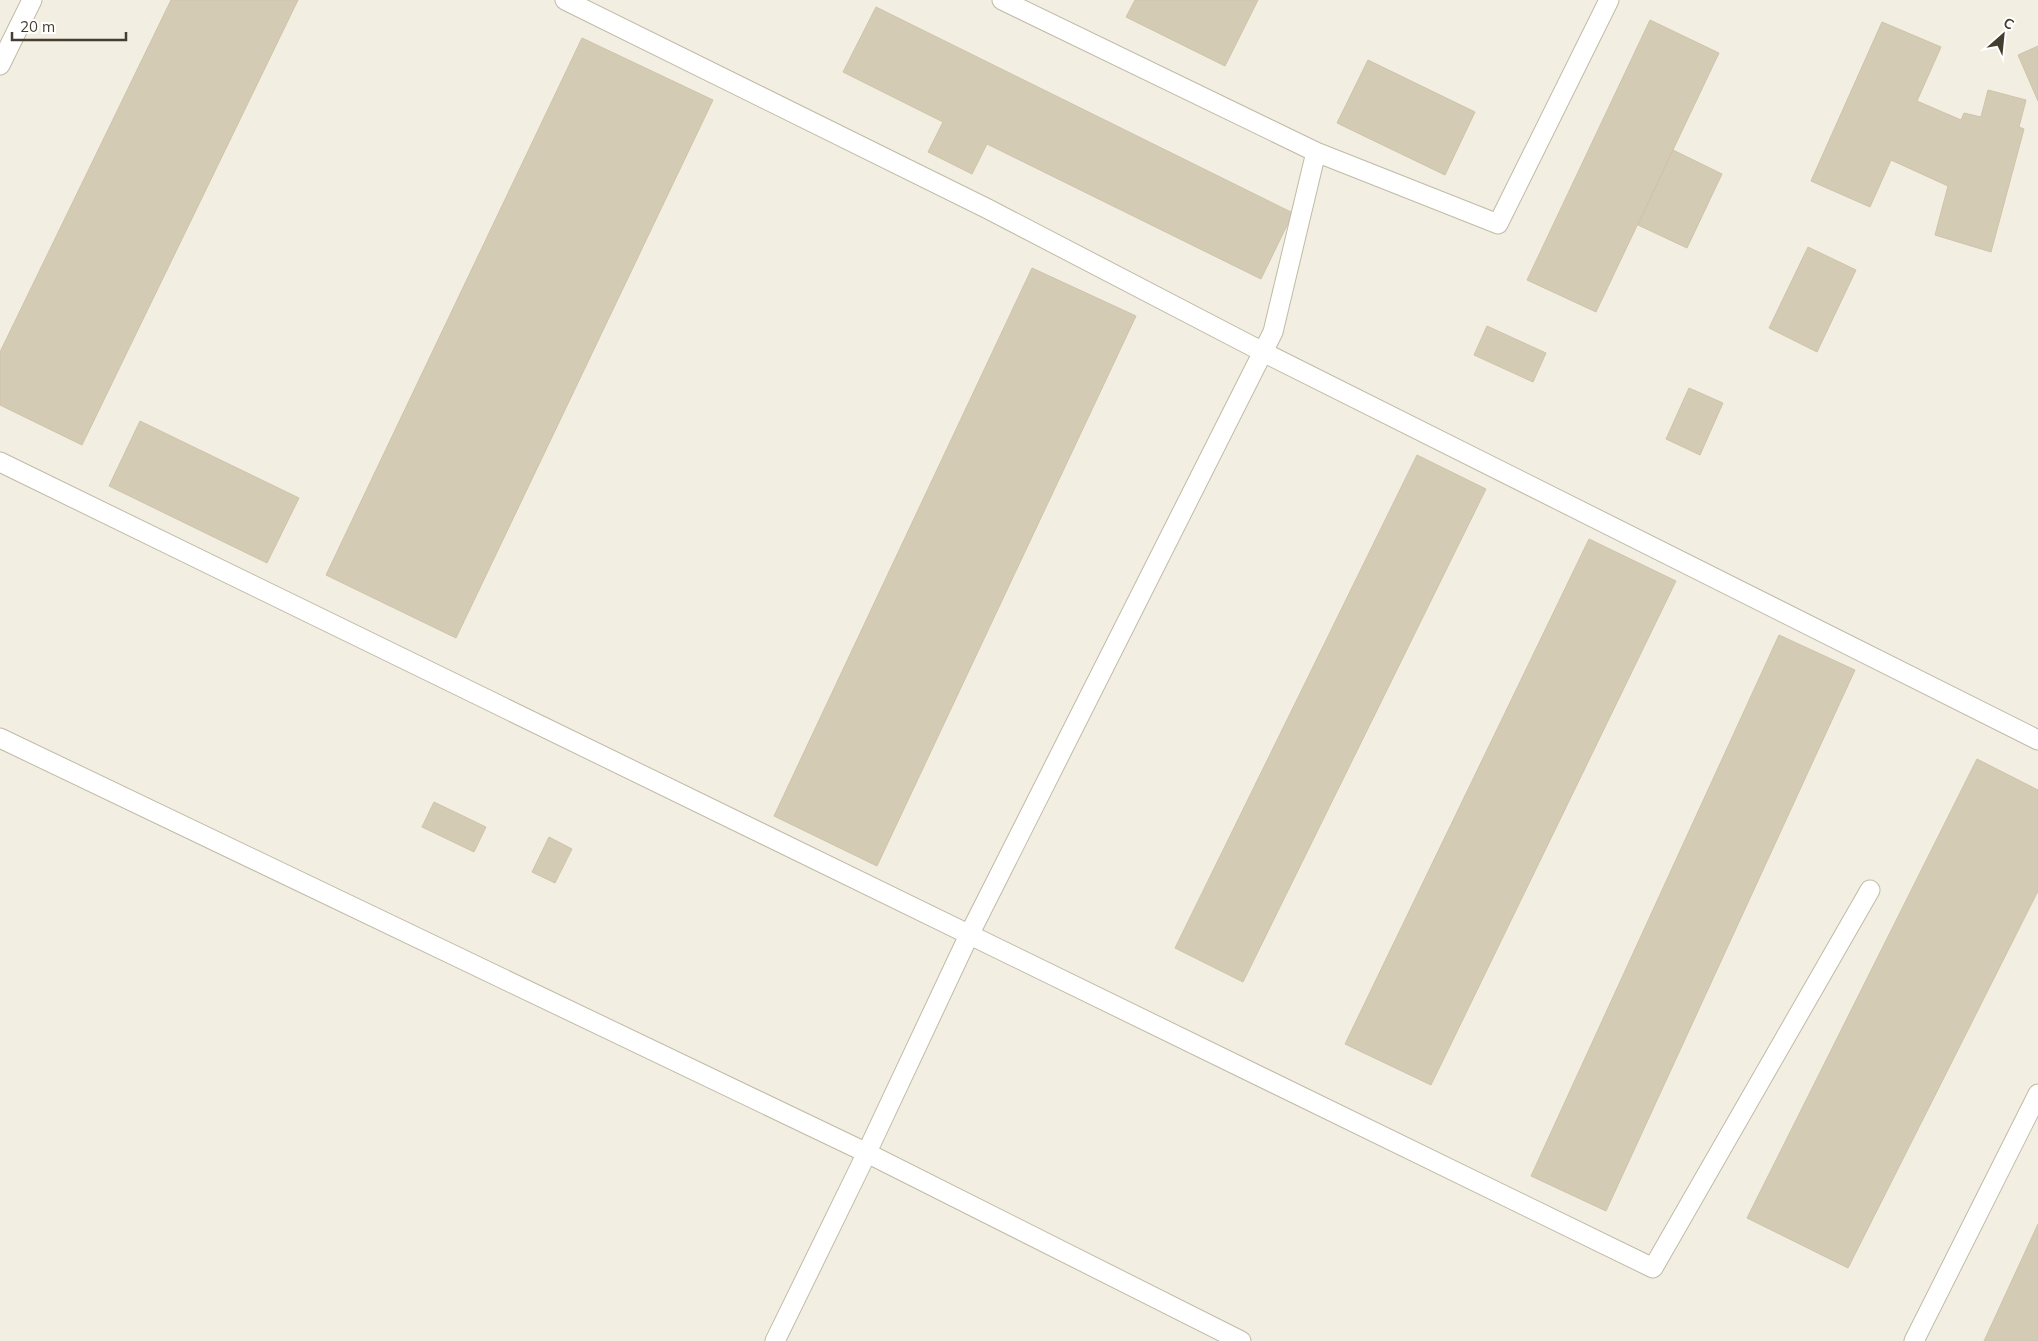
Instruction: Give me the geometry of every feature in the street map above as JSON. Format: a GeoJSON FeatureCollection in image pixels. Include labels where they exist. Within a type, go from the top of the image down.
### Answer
{"type":"FeatureCollection","features":[{"type":"Feature","properties":{"kind":"lane"},"geometry":{"type":"LineString","coordinates":[[0,65],[32,0]]}},
{"type":"Feature","properties":{"kind":"lane"},"geometry":{"type":"LineString","coordinates":[[565,0],[988,209],[1263,352],[2038,740]]}},
{"type":"Feature","properties":{"kind":"lane"},"geometry":{"type":"LineString","coordinates":[[1002,0],[1316,152],[1498,224],[1609,0]]}},
{"type":"Feature","properties":{"kind":"lane"},"geometry":{"type":"LineString","coordinates":[[775,1341],[867,1153],[969,934],[1273,332],[1316,152]]}},
{"type":"Feature","properties":{"kind":"lane"},"geometry":{"type":"LineString","coordinates":[[0,462],[1653,1268],[1870,890]]}},
{"type":"Feature","properties":{"kind":"lane"},"geometry":{"type":"LineString","coordinates":[[0,738],[867,1153],[1241,1341]]}},
{"type":"Feature","properties":{"kind":"lane"},"geometry":{"type":"LineString","coordinates":[[1914,1341],[2038,1094]]}},
{"type":"Feature","properties":{"kind":"building"},"geometry":{"type":"Polygon","coordinates":[[[171,0],[298,0],[82,445],[0,405],[0,352],[171,0]]]}},
{"type":"Feature","properties":{"kind":"building"},"geometry":{"type":"Polygon","coordinates":[[[1135,0],[1258,0],[1225,66],[1126,17],[1135,0]]]}},
{"type":"Feature","properties":{"kind":"building"},"geometry":{"type":"Polygon","coordinates":[[[876,7],[1293,213],[1261,279],[987,144],[972,174],[928,152],[943,122],[843,72],[876,7]]]}},
{"type":"Feature","properties":{"kind":"building"},"geometry":{"type":"Polygon","coordinates":[[[1650,20],[1719,53],[1596,312],[1527,280],[1650,20]]]}},
{"type":"Feature","properties":{"kind":"building"},"geometry":{"type":"Polygon","coordinates":[[[1882,22],[1941,47],[1917,101],[1961,120],[1964,113],[1981,117],[1988,90],[2026,100],[2019,127],[2024,129],[1991,252],[1935,235],[1948,186],[1891,160],[1870,207],[1811,181],[1882,22]]]}},
{"type":"Feature","properties":{"kind":"building"},"geometry":{"type":"Polygon","coordinates":[[[582,38],[713,100],[456,638],[326,575],[582,38]]]}},
{"type":"Feature","properties":{"kind":"building"},"geometry":{"type":"Polygon","coordinates":[[[2038,46],[2038,101],[2018,55],[2038,46]]]}},
{"type":"Feature","properties":{"kind":"building"},"geometry":{"type":"Polygon","coordinates":[[[1368,60],[1475,112],[1445,175],[1337,123],[1368,60]]]}},
{"type":"Feature","properties":{"kind":"building"},"geometry":{"type":"Polygon","coordinates":[[[1673,150],[1722,174],[1687,248],[1638,225],[1673,150]]]}},
{"type":"Feature","properties":{"kind":"building"},"geometry":{"type":"Polygon","coordinates":[[[1808,247],[1856,270],[1817,352],[1769,328],[1808,247]]]}},
{"type":"Feature","properties":{"kind":"building"},"geometry":{"type":"Polygon","coordinates":[[[1032,268],[1136,316],[877,866],[774,816],[1032,268]]]}},
{"type":"Feature","properties":{"kind":"building"},"geometry":{"type":"Polygon","coordinates":[[[1487,326],[1546,353],[1533,382],[1474,355],[1487,326]]]}},
{"type":"Feature","properties":{"kind":"building"},"geometry":{"type":"Polygon","coordinates":[[[1689,388],[1723,403],[1700,455],[1666,439],[1689,388]]]}},
{"type":"Feature","properties":{"kind":"building"},"geometry":{"type":"Polygon","coordinates":[[[140,421],[299,498],[267,563],[109,486],[140,421]]]}},
{"type":"Feature","properties":{"kind":"building"},"geometry":{"type":"Polygon","coordinates":[[[1417,455],[1486,489],[1243,982],[1175,948],[1417,455]]]}},
{"type":"Feature","properties":{"kind":"building"},"geometry":{"type":"Polygon","coordinates":[[[1589,539],[1676,581],[1431,1085],[1345,1044],[1589,539]]]}},
{"type":"Feature","properties":{"kind":"building"},"geometry":{"type":"Polygon","coordinates":[[[1779,635],[1855,670],[1606,1211],[1531,1176],[1779,635]]]}},
{"type":"Feature","properties":{"kind":"building"},"geometry":{"type":"Polygon","coordinates":[[[1977,759],[2038,790],[2038,891],[1848,1268],[1747,1218],[1977,759]]]}},
{"type":"Feature","properties":{"kind":"building"},"geometry":{"type":"Polygon","coordinates":[[[434,802],[486,827],[474,852],[422,827],[434,802]]]}},
{"type":"Feature","properties":{"kind":"building"},"geometry":{"type":"Polygon","coordinates":[[[549,837],[572,849],[555,883],[532,872],[549,837]]]}},
{"type":"Feature","properties":{"kind":"building"},"geometry":{"type":"Polygon","coordinates":[[[2038,1224],[2038,1341],[1984,1341],[2038,1224]]]}}]}
